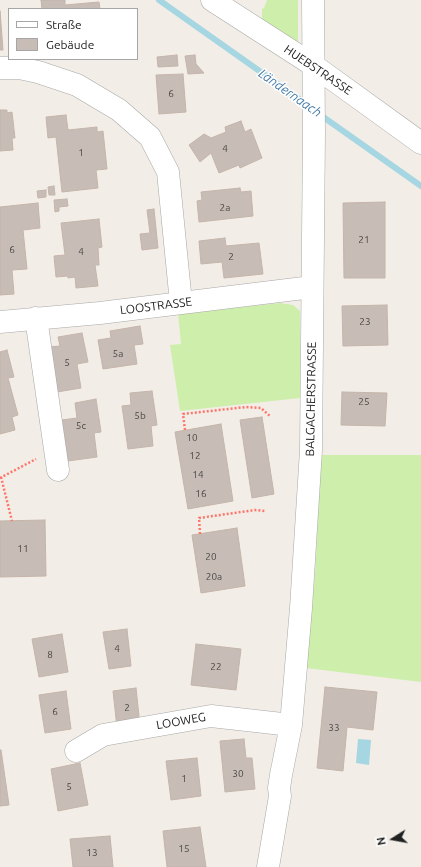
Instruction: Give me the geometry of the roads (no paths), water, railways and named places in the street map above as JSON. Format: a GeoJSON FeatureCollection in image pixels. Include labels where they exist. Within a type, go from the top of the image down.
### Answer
{"type":"FeatureCollection","features":[{"type":"Feature","properties":{"kind":"street","name":"HUEBSTRASSE"},"geometry":{"type":"LineString","coordinates":[[212,0],[313,74],[421,143]]}},
{"type":"Feature","properties":{"kind":"street","name":"BALGACHERSTRASSE"},"geometry":{"type":"LineString","coordinates":[[268,867],[280,796],[279,788],[281,775],[290,725],[301,608],[311,450],[314,0]]}},
{"type":"Feature","properties":{"kind":"street"},"geometry":{"type":"LineString","coordinates":[[0,68],[20,68],[38,72],[77,85],[119,110],[150,137],[168,172],[181,303]]}},
{"type":"Feature","properties":{"kind":"street","name":"LOOSTRASSE"},"geometry":{"type":"LineString","coordinates":[[0,322],[181,303],[312,287]]}},
{"type":"Feature","properties":{"kind":"street"},"geometry":{"type":"LineString","coordinates":[[36,318],[56,460]]}},
{"type":"Feature","properties":{"kind":"street","name":"LOOWEG"},"geometry":{"type":"LineString","coordinates":[[76,751],[103,734],[211,716],[290,725]]}},
{"type":"Feature","properties":{"kind":"water"},"geometry":{"type":"Polygon","coordinates":[[[358,739],[371,740],[369,765],[356,763],[358,739]]]}},
{"type":"Feature","properties":{"kind":"waterway","name":"Ländernaach"},"geometry":{"type":"LineString","coordinates":[[159,0],[309,106]]}},
{"type":"Feature","properties":{"kind":"waterway","name":"Ländernaach"},"geometry":{"type":"LineString","coordinates":[[319,114],[421,186]]}}]}
